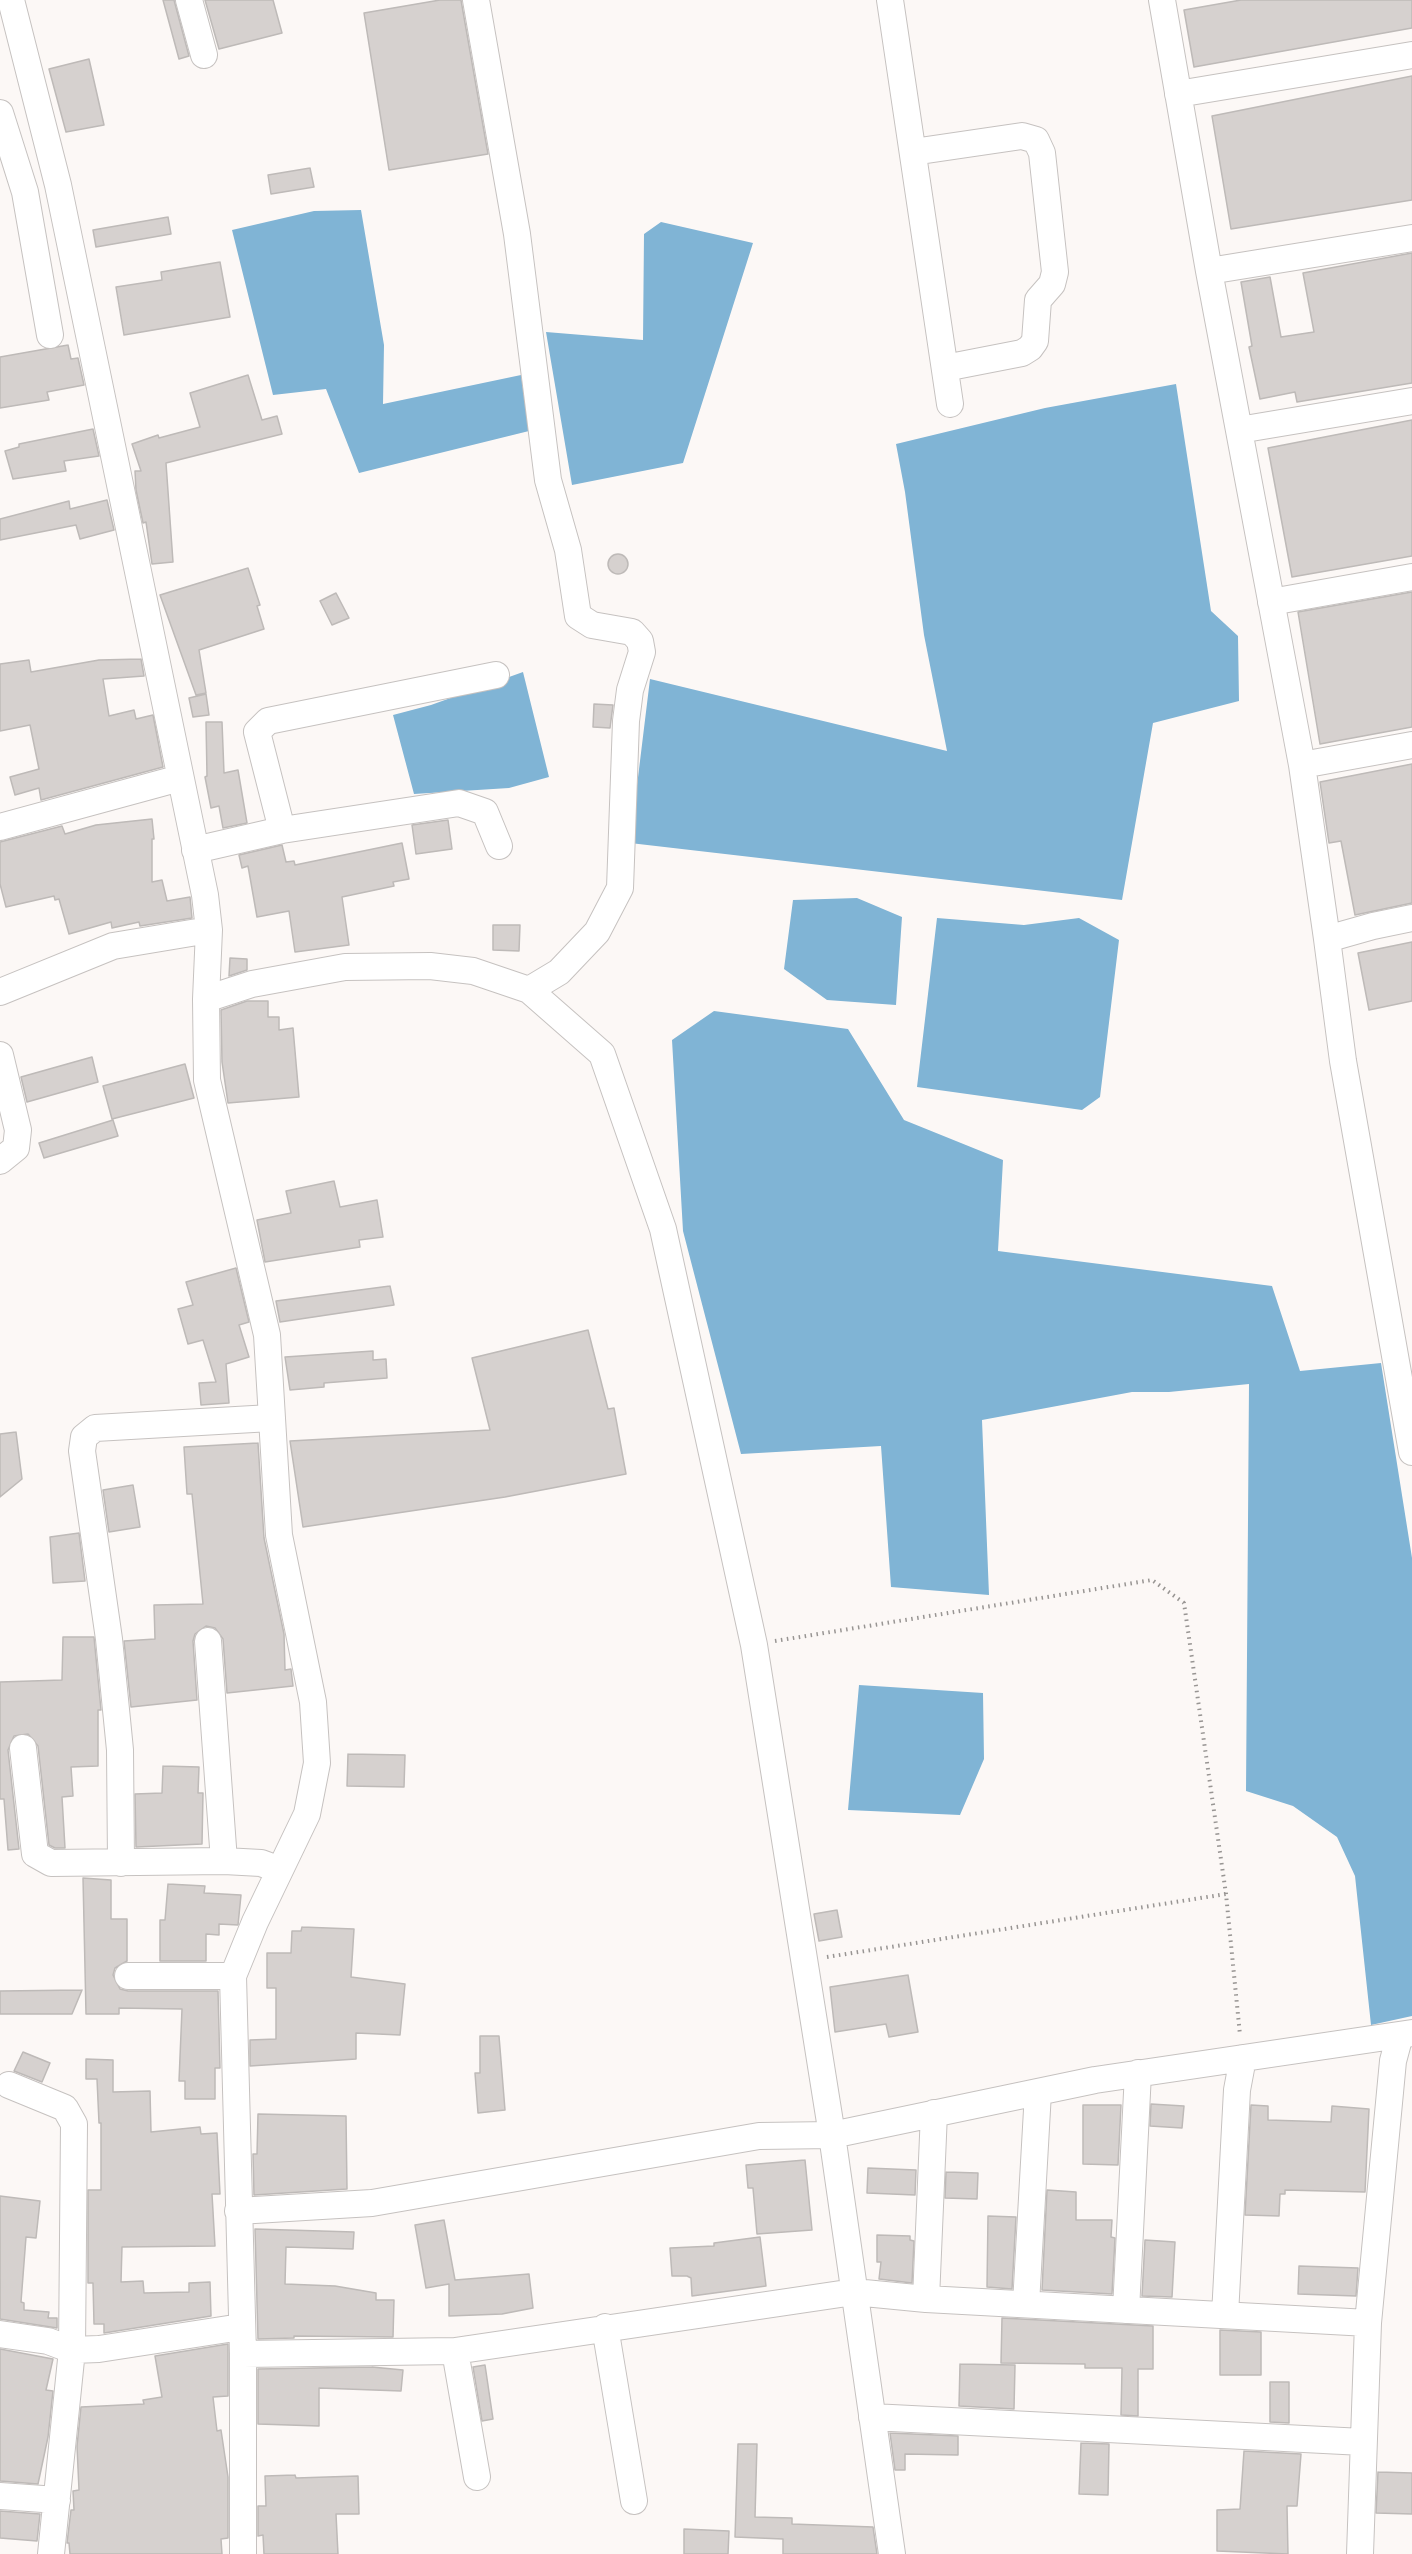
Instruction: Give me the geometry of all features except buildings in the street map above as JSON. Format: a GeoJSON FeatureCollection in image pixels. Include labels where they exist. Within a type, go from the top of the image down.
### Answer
{"type":"FeatureCollection","features":[{"type":"Feature","properties":{"kind":"street"},"geometry":{"type":"LineString","coordinates":[[11,0],[58,185],[195,850],[209,930],[206,999],[207,1080],[267,1335],[279,1535],[313,1702],[317,1763],[307,1814],[232,1976],[243,2354],[243,2554]]}},
{"type":"Feature","properties":{"kind":"street"},"geometry":{"type":"LineString","coordinates":[[189,0],[204,55]]}},
{"type":"Feature","properties":{"kind":"street"},"geometry":{"type":"LineString","coordinates":[[476,0],[517,234],[548,480],[568,550],[578,616],[592,626],[632,632],[640,641],[642,652],[630,690],[626,721],[620,888],[597,932],[559,972],[529,990]]}},
{"type":"Feature","properties":{"kind":"street"},"geometry":{"type":"LineString","coordinates":[[890,0],[951,404]]}},
{"type":"Feature","properties":{"kind":"street"},"geometry":{"type":"LineString","coordinates":[[1162,0],[1209,271],[1302,765],[1343,1061],[1412,1452]]}},
{"type":"Feature","properties":{"kind":"street"},"geometry":{"type":"LineString","coordinates":[[1178,94],[1412,55]]}},
{"type":"Feature","properties":{"kind":"street"},"geometry":{"type":"LineString","coordinates":[[0,113],[25,192],[50,334]]}},
{"type":"Feature","properties":{"kind":"street"},"geometry":{"type":"LineString","coordinates":[[913,152],[1022,136],[1036,140],[1042,153],[1055,272],[1052,284],[1038,300],[1035,341],[1022,353],[945,368]]}},
{"type":"Feature","properties":{"kind":"street"},"geometry":{"type":"LineString","coordinates":[[25,192],[58,185]]}},
{"type":"Feature","properties":{"kind":"street"},"geometry":{"type":"LineString","coordinates":[[1209,271],[1412,238]]}},
{"type":"Feature","properties":{"kind":"street"},"geometry":{"type":"LineString","coordinates":[[1239,430],[1412,400]]}},
{"type":"Feature","properties":{"kind":"street"},"geometry":{"type":"LineString","coordinates":[[1271,602],[1412,577]]}},
{"type":"Feature","properties":{"kind":"street"},"geometry":{"type":"LineString","coordinates":[[282,830],[257,732],[268,721],[496,675]]}},
{"type":"Feature","properties":{"kind":"street"},"geometry":{"type":"LineString","coordinates":[[1302,765],[1412,745]]}},
{"type":"Feature","properties":{"kind":"street"},"geometry":{"type":"LineString","coordinates":[[0,827],[180,777]]}},
{"type":"Feature","properties":{"kind":"street"},"geometry":{"type":"LineString","coordinates":[[195,850],[282,830],[459,803],[485,812],[499,846]]}},
{"type":"Feature","properties":{"kind":"street"},"geometry":{"type":"LineString","coordinates":[[1327,939],[1412,918]]}},
{"type":"Feature","properties":{"kind":"street"},"geometry":{"type":"LineString","coordinates":[[0,992],[113,946],[209,930]]}},
{"type":"Feature","properties":{"kind":"street"},"geometry":{"type":"LineString","coordinates":[[206,999],[252,984],[345,967],[430,966],[473,971],[529,990],[602,1054],[663,1229],[754,1645],[832,2135],[892,2554]]}},
{"type":"Feature","properties":{"kind":"street"},"geometry":{"type":"LineString","coordinates":[[0,1055],[18,1130],[15,1148],[0,1161]]}},
{"type":"Feature","properties":{"kind":"street"},"geometry":{"type":"LineString","coordinates":[[121,1863],[120,1750],[110,1639],[81,1451],[84,1437],[95,1428],[271,1418]]}},
{"type":"Feature","properties":{"kind":"street"},"geometry":{"type":"LineString","coordinates":[[208,1641],[224,1861]]}},
{"type":"Feature","properties":{"kind":"street"},"geometry":{"type":"LineString","coordinates":[[23,1748],[36,1854],[51,1863],[224,1861],[261,1863],[280,1870]]}},
{"type":"Feature","properties":{"kind":"street"},"geometry":{"type":"LineString","coordinates":[[128,1976],[232,1976]]}},
{"type":"Feature","properties":{"kind":"street"},"geometry":{"type":"LineString","coordinates":[[238,2211],[372,2203],[759,2136],[832,2135],[1138,2073],[1406,2034]]}},
{"type":"Feature","properties":{"kind":"street"},"geometry":{"type":"LineString","coordinates":[[1360,2554],[1368,2323],[1393,2061],[1406,2034]]}},
{"type":"Feature","properties":{"kind":"street"},"geometry":{"type":"LineString","coordinates":[[1225,2315],[1237,2090],[1243,2058]]}},
{"type":"Feature","properties":{"kind":"street"},"geometry":{"type":"LineString","coordinates":[[1126,2310],[1138,2073]]}},
{"type":"Feature","properties":{"kind":"street"},"geometry":{"type":"LineString","coordinates":[[9,2085],[65,2108],[74,2124],[72,2350],[51,2554]]}},
{"type":"Feature","properties":{"kind":"street"},"geometry":{"type":"LineString","coordinates":[[1026,2304],[1038,2092]]}},
{"type":"Feature","properties":{"kind":"street"},"geometry":{"type":"LineString","coordinates":[[926,2299],[934,2113]]}},
{"type":"Feature","properties":{"kind":"street"},"geometry":{"type":"LineString","coordinates":[[243,2354],[455,2351],[854,2292],[926,2299],[1368,2323]]}},
{"type":"Feature","properties":{"kind":"street"},"geometry":{"type":"LineString","coordinates":[[0,2334],[48,2341],[72,2350],[99,2349],[242,2327]]}},
{"type":"Feature","properties":{"kind":"street"},"geometry":{"type":"LineString","coordinates":[[605,2327],[634,2501]]}},
{"type":"Feature","properties":{"kind":"street"},"geometry":{"type":"LineString","coordinates":[[455,2351],[477,2477]]}},
{"type":"Feature","properties":{"kind":"street"},"geometry":{"type":"LineString","coordinates":[[872,2417],[1363,2442]]}},
{"type":"Feature","properties":{"kind":"street"},"geometry":{"type":"LineString","coordinates":[[0,2496],[57,2500]]}},
{"type":"Feature","properties":{"kind":"path"},"geometry":{"type":"LineString","coordinates":[[754,1645],[1152,1580],[1184,1603],[1226,1894],[1243,2058]]}},
{"type":"Feature","properties":{"kind":"path"},"geometry":{"type":"LineString","coordinates":[[804,1960],[1226,1894]]}},
{"type":"Feature","properties":{"kind":"water"},"geometry":{"type":"Polygon","coordinates":[[[361,210],[384,345],[383,404],[521,375],[529,431],[359,473],[326,389],[273,395],[232,230],[314,211],[361,210]]]}},
{"type":"Feature","properties":{"kind":"water"},"geometry":{"type":"Polygon","coordinates":[[[661,222],[753,243],[683,463],[572,485],[546,332],[643,340],[644,234],[661,222]]]}},
{"type":"Feature","properties":{"kind":"water"},"geometry":{"type":"Polygon","coordinates":[[[1176,384],[1211,611],[1238,636],[1239,701],[1153,723],[1122,900],[630,843],[650,679],[947,751],[924,635],[905,492],[896,444],[1045,408],[1176,384]]]}},
{"type":"Feature","properties":{"kind":"water"},"geometry":{"type":"Polygon","coordinates":[[[523,672],[549,777],[509,788],[414,794],[393,715],[431,705],[523,672]]]}},
{"type":"Feature","properties":{"kind":"water"},"geometry":{"type":"Polygon","coordinates":[[[857,898],[902,917],[896,1005],[827,1000],[784,969],[793,900],[857,898]]]}},
{"type":"Feature","properties":{"kind":"water"},"geometry":{"type":"Polygon","coordinates":[[[937,918],[1024,925],[1079,918],[1119,940],[1100,1097],[1082,1110],[917,1087],[937,918]]]}},
{"type":"Feature","properties":{"kind":"water"},"geometry":{"type":"Polygon","coordinates":[[[714,1011],[848,1029],[904,1120],[1003,1160],[998,1251],[1272,1286],[1300,1371],[1381,1363],[1412,1558],[1412,2016],[1371,2025],[1355,1876],[1337,1837],[1293,1806],[1246,1791],[1249,1384],[1169,1392],[1132,1392],[982,1420],[989,1595],[891,1587],[881,1446],[741,1454],[683,1231],[672,1040],[714,1011]]]}},
{"type":"Feature","properties":{"kind":"water"},"geometry":{"type":"Polygon","coordinates":[[[859,1685],[983,1693],[984,1759],[960,1815],[848,1810],[859,1685]]]}}]}
